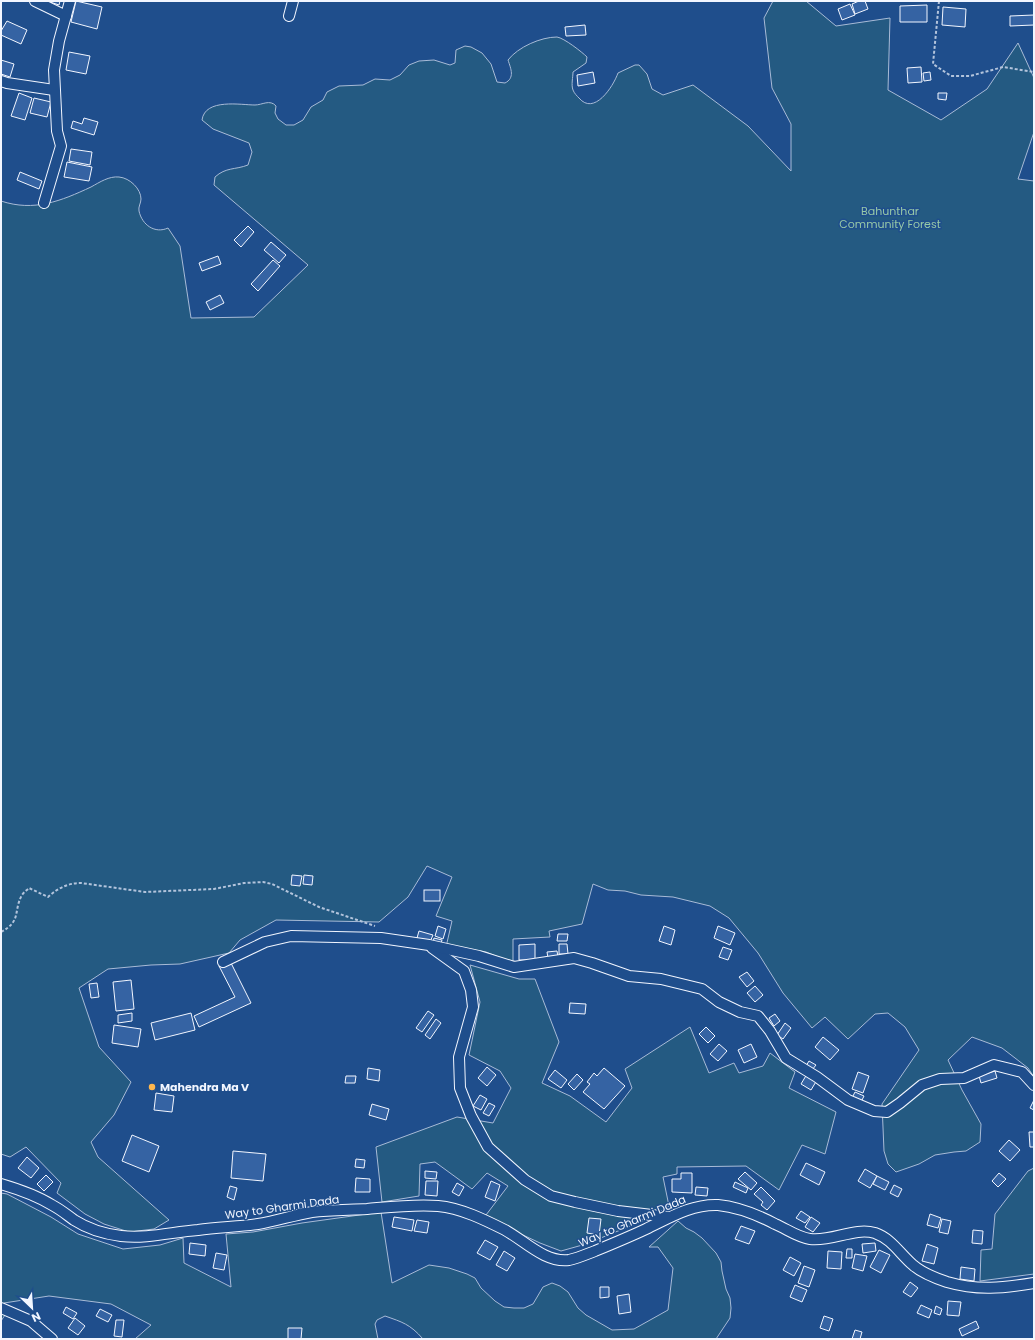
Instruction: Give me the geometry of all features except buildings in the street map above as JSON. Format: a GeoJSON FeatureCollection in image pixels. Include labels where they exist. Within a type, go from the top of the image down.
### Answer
{"type":"FeatureCollection","features":[{"type":"Feature","properties":{"kind":"street"},"geometry":{"type":"LineString","coordinates":[[35,1],[66,16]]}},
{"type":"Feature","properties":{"kind":"street"},"geometry":{"type":"LineString","coordinates":[[44,203],[61,146],[57,131],[54,70],[59,41],[70,1]]}},
{"type":"Feature","properties":{"kind":"street"},"geometry":{"type":"LineString","coordinates":[[289,16],[293,1]]}},
{"type":"Feature","properties":{"kind":"street"},"geometry":{"type":"LineString","coordinates":[[1,81],[54,90]]}},
{"type":"Feature","properties":{"kind":"street"},"geometry":{"type":"LineString","coordinates":[[223,962],[265,942],[291,936],[381,938],[429,945],[479,956],[514,966],[574,958],[630,976],[661,979],[702,989],[719,1002],[740,1012],[758,1016],[770,1031],[786,1058],[817,1077],[848,1100],[874,1111],[887,1112],[900,1104],[922,1085],[940,1079],[964,1078],[994,1065],[1022,1072],[1034,1085]]}},
{"type":"Feature","properties":{"kind":"street"},"geometry":{"type":"LineString","coordinates":[[429,945],[464,971],[471,990],[473,1007],[466,1038],[459,1057],[460,1088],[470,1116],[488,1147],[525,1180],[551,1196],[618,1211],[669,1216]]}},
{"type":"Feature","properties":{"kind":"street","name":"Way to Gharmi Dada"},"geometry":{"type":"LineString","coordinates":[[1,1184],[29,1194],[52,1205],[83,1225],[105,1233],[130,1236],[163,1235],[196,1230],[259,1224],[315,1212],[399,1206],[437,1206],[456,1210],[480,1219],[506,1231],[544,1254],[556,1259],[566,1260],[616,1242],[669,1216],[691,1208],[721,1206],[736,1208],[753,1214],[800,1237],[808,1239],[827,1239],[866,1231],[883,1236],[915,1267],[939,1279],[957,1284],[978,1288],[992,1288],[1034,1283]]}},
{"type":"Feature","properties":{"kind":"street"},"geometry":{"type":"LineString","coordinates":[[1,1308],[31,1321],[52,1339]]}},
{"type":"Feature","properties":{"kind":"path"},"geometry":{"type":"LineString","coordinates":[[939,1],[933,64],[951,76],[970,76],[1003,67],[1034,72]]}},
{"type":"Feature","properties":{"kind":"path"},"geometry":{"type":"LineString","coordinates":[[1,932],[7,929],[14,922],[18,913],[22,894],[29,888],[48,896],[63,886],[77,883],[145,892],[214,889],[244,883],[263,882],[272,884],[319,907],[378,927]]}},
{"type":"Feature","properties":{"kind":"green space","name":"Bahunthar Community Forest"},"geometry":{"type":"Polygon","coordinates":[[[773,1],[806,1],[836,26],[890,18],[888,90],[941,120],[987,89],[1018,43],[1034,78],[1034,132],[1018,179],[1034,181],[1034,1077],[1028,1068],[1002,1048],[972,1037],[948,1060],[962,1090],[981,1124],[980,1142],[966,1151],[935,1155],[919,1164],[896,1172],[888,1164],[884,1151],[882,1104],[919,1050],[905,1027],[888,1013],[875,1014],[848,1039],[825,1017],[812,1028],[783,993],[758,953],[729,918],[710,906],[673,897],[641,895],[625,891],[608,890],[593,884],[582,924],[549,931],[550,937],[513,939],[513,963],[486,952],[446,947],[452,921],[436,916],[452,877],[427,866],[408,897],[379,922],[276,920],[240,940],[229,953],[180,964],[108,969],[79,988],[99,1047],[131,1082],[114,1115],[91,1142],[98,1157],[169,1220],[154,1229],[129,1232],[104,1224],[85,1214],[57,1193],[61,1183],[26,1147],[10,1157],[1,1154],[1,201],[13,204],[36,205],[69,197],[108,178],[119,177],[127,179],[137,188],[141,195],[139,210],[146,224],[158,230],[168,228],[180,246],[191,318],[254,317],[308,265],[214,185],[215,177],[219,174],[227,170],[248,165],[252,152],[249,143],[213,129],[202,120],[205,113],[210,108],[224,104],[255,105],[271,103],[276,106],[275,113],[278,119],[286,125],[294,125],[303,120],[311,107],[323,100],[327,92],[339,86],[363,85],[375,79],[390,80],[400,75],[409,65],[419,61],[434,60],[450,65],[455,63],[456,50],[465,46],[471,47],[482,53],[491,64],[497,82],[505,83],[511,76],[508,60],[512,55],[537,41],[557,37],[568,42],[587,57],[586,63],[573,72],[572,83],[574,92],[585,103],[591,104],[597,102],[607,92],[616,79],[618,73],[635,65],[639,65],[647,74],[652,89],[663,95],[693,85],[748,126],[791,171],[791,124],[772,88],[764,18],[773,1]]]}},
{"type":"Feature","properties":{"kind":"green space"},"geometry":{"type":"Polygon","coordinates":[[[470,965],[519,979],[535,979],[559,1042],[542,1083],[570,1096],[606,1122],[632,1088],[625,1069],[690,1027],[709,1073],[734,1063],[739,1073],[763,1066],[770,1053],[795,1072],[789,1088],[836,1112],[825,1154],[802,1145],[779,1190],[746,1166],[677,1167],[677,1174],[663,1177],[669,1206],[650,1218],[586,1244],[561,1251],[491,1220],[486,1215],[508,1186],[487,1173],[472,1189],[435,1162],[420,1164],[419,1196],[382,1202],[376,1147],[457,1117],[493,1123],[511,1088],[500,1071],[469,1055],[480,1002],[470,965]]]}},
{"type":"Feature","properties":{"kind":"green space"},"geometry":{"type":"Polygon","coordinates":[[[1034,1168],[1034,1274],[980,1281],[981,1250],[992,1249],[995,1214],[1028,1171],[1034,1168]]]}},
{"type":"Feature","properties":{"kind":"green space"},"geometry":{"type":"Polygon","coordinates":[[[1,1193],[7,1194],[51,1217],[78,1234],[123,1249],[160,1245],[183,1238],[184,1263],[231,1287],[226,1234],[253,1232],[302,1223],[381,1212],[392,1283],[429,1265],[449,1268],[475,1278],[481,1288],[504,1307],[524,1308],[533,1304],[543,1287],[552,1283],[560,1286],[568,1292],[578,1308],[586,1315],[612,1330],[634,1329],[668,1310],[673,1268],[658,1247],[649,1247],[678,1221],[702,1238],[716,1253],[721,1262],[726,1289],[730,1298],[730,1318],[716,1339],[423,1339],[406,1324],[385,1316],[377,1320],[375,1324],[378,1339],[135,1339],[151,1325],[111,1304],[49,1296],[4,1303],[7,1312],[1,1321],[1,1193]]]}},
{"type":"Feature","properties":{"kind":"place","name":"Mahendra Ma V"},"geometry":{"type":"Point","coordinates":[152,1087]}}]}
